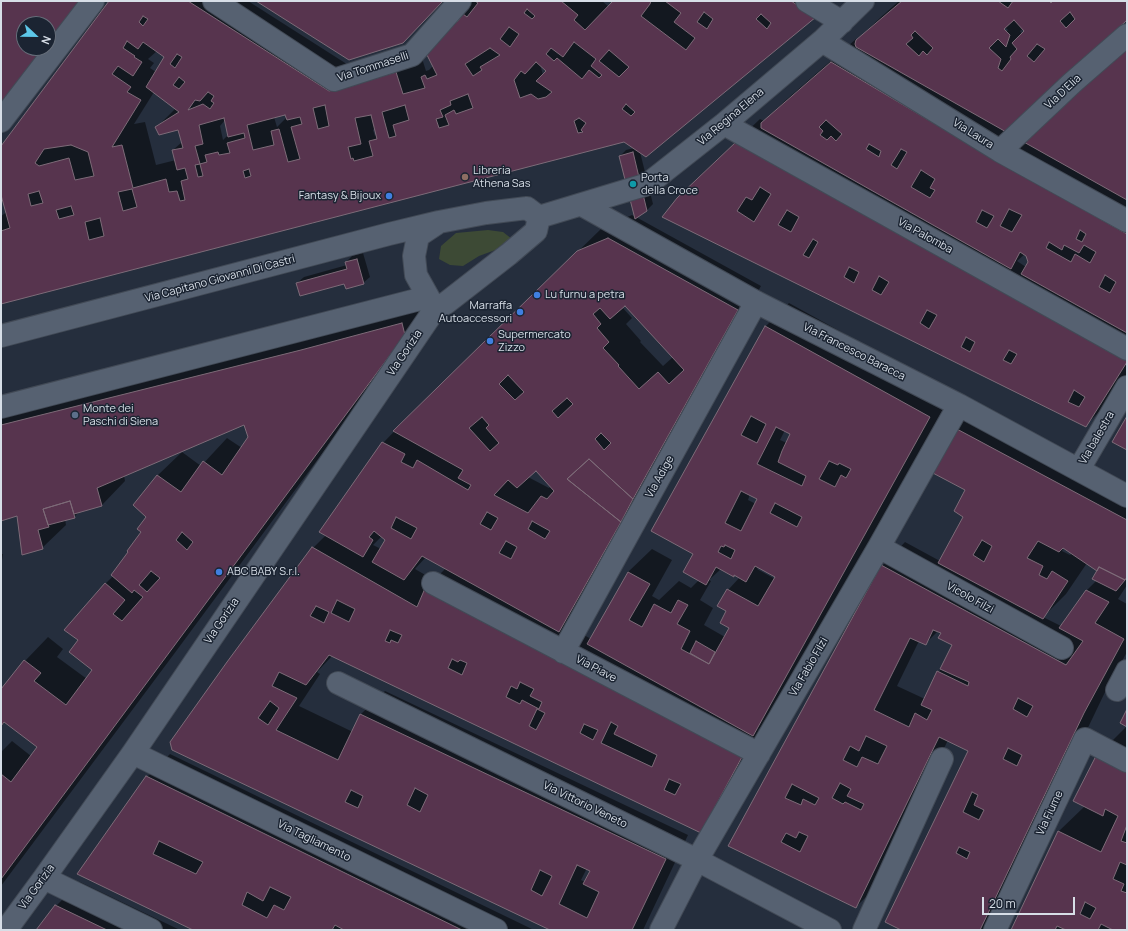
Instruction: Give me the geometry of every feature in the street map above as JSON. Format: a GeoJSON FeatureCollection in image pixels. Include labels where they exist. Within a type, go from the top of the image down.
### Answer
{"type":"FeatureCollection","features":[{"type":"Feature","properties":{"kind":"street"},"geometry":{"type":"LineString","coordinates":[[1,121],[92,1]]}},
{"type":"Feature","properties":{"kind":"street","name":"Via Tommaselli"},"geometry":{"type":"LineString","coordinates":[[214,1],[334,80],[412,55],[460,1]]}},
{"type":"Feature","properties":{"kind":"street"},"geometry":{"type":"LineString","coordinates":[[808,1],[842,22]]}},
{"type":"Feature","properties":{"kind":"street","name":"Via Regina Elena"},"geometry":{"type":"LineString","coordinates":[[539,217],[648,184],[724,124],[822,41],[863,1]]}},
{"type":"Feature","properties":{"kind":"street","name":"Via D'Elia"},"geometry":{"type":"LineString","coordinates":[[1000,151],[1072,83],[1127,35]]}},
{"type":"Feature","properties":{"kind":"street","name":"Via Laura"},"geometry":{"type":"LineString","coordinates":[[822,41],[1000,151],[1127,221]]}},
{"type":"Feature","properties":{"kind":"street","name":"Via Palomba"},"geometry":{"type":"LineString","coordinates":[[724,124],[1127,348]]}},
{"type":"Feature","properties":{"kind":"street","name":"Via Francesco Baracca"},"geometry":{"type":"LineString","coordinates":[[582,205],[756,302],[959,405],[1127,496]]}},
{"type":"Feature","properties":{"kind":"street","name":"Via Capitano Giovanni Di Castri"},"geometry":{"type":"LineString","coordinates":[[1,336],[439,222],[486,213],[527,208],[539,217]]}},
{"type":"Feature","properties":{"kind":"street"},"geometry":{"type":"LineString","coordinates":[[1,407],[431,303],[446,302],[503,259],[536,231],[539,217]]}},
{"type":"Feature","properties":{"kind":"street"},"geometry":{"type":"LineString","coordinates":[[431,303],[416,275],[414,256],[418,236],[439,222]]}},
{"type":"Feature","properties":{"kind":"street","name":"Via Adige"},"geometry":{"type":"LineString","coordinates":[[564,652],[756,302]]}},
{"type":"Feature","properties":{"kind":"street","name":"Via Gorizia"},"geometry":{"type":"LineString","coordinates":[[6,930],[133,753],[431,303]]}},
{"type":"Feature","properties":{"kind":"street","name":"Via balestra"},"geometry":{"type":"LineString","coordinates":[[1079,470],[1127,386]]}},
{"type":"Feature","properties":{"kind":"street","name":"Via Fabio Filzi"},"geometry":{"type":"LineString","coordinates":[[661,930],[697,860],[959,405]]}},
{"type":"Feature","properties":{"kind":"street","name":"Vicolo Filzi"},"geometry":{"type":"LineString","coordinates":[[878,548],[1062,648]]}},
{"type":"Feature","properties":{"kind":"street","name":"Via Piave"},"geometry":{"type":"LineString","coordinates":[[433,583],[759,754]]}},
{"type":"Feature","properties":{"kind":"street"},"geometry":{"type":"LineString","coordinates":[[1116,690],[1127,671]]}},
{"type":"Feature","properties":{"kind":"street","name":"Via Vittorio Veneto"},"geometry":{"type":"LineString","coordinates":[[338,683],[697,860],[830,930]]}},
{"type":"Feature","properties":{"kind":"street","name":"Via Fiume"},"geometry":{"type":"LineString","coordinates":[[995,930],[1085,738],[1127,761]]}},
{"type":"Feature","properties":{"kind":"street","name":"Via Tagliamento"},"geometry":{"type":"LineString","coordinates":[[133,753],[496,930]]}},
{"type":"Feature","properties":{"kind":"street"},"geometry":{"type":"LineString","coordinates":[[864,930],[942,759]]}},
{"type":"Feature","properties":{"kind":"street"},"geometry":{"type":"LineString","coordinates":[[44,878],[151,930]]}},
{"type":"Feature","properties":{"kind":"green space"},"geometry":{"type":"Polygon","coordinates":[[[488,230],[503,232],[512,239],[498,249],[479,256],[463,266],[450,265],[439,259],[441,246],[456,233],[488,230]]]}},
{"type":"Feature","properties":{"kind":"building"},"geometry":{"type":"Polygon","coordinates":[[[2,1],[80,1],[56,33],[56,16],[16,16],[16,56],[39,56],[1,106],[2,1]]]}},
{"type":"Feature","properties":{"kind":"building"},"geometry":{"type":"Polygon","coordinates":[[[109,1],[188,1],[329,91],[396,72],[403,94],[425,88],[421,77],[425,75],[427,79],[437,75],[426,53],[453,19],[457,22],[463,14],[467,17],[478,3],[475,1],[561,1],[578,15],[574,20],[585,30],[613,1],[651,1],[641,16],[686,50],[695,38],[674,22],[681,13],[665,1],[791,1],[816,17],[646,157],[624,142],[1,304],[1,231],[10,228],[1,195],[1,146],[109,1]],[[527,9],[524,13],[532,19],[535,16],[527,9]],[[704,12],[697,22],[707,29],[713,19],[704,12]],[[761,14],[756,19],[767,29],[771,23],[761,14]],[[143,16],[139,22],[143,26],[148,19],[143,16]],[[509,27],[500,39],[510,47],[519,34],[509,27]],[[127,41],[123,48],[142,62],[133,76],[118,66],[112,74],[131,87],[127,92],[141,100],[112,147],[122,145],[133,188],[166,179],[169,192],[177,191],[180,201],[185,200],[181,181],[188,179],[185,168],[177,170],[172,150],[183,148],[178,130],[159,135],[155,127],[179,112],[146,87],[164,57],[143,42],[138,49],[127,41]],[[574,42],[563,57],[551,48],[546,54],[554,61],[557,58],[582,79],[589,70],[599,78],[602,75],[591,66],[596,59],[574,42]],[[490,48],[465,64],[473,76],[482,70],[480,67],[500,55],[490,48]],[[609,50],[599,61],[619,77],[629,67],[609,50]],[[177,54],[170,64],[175,68],[182,57],[177,54]],[[536,62],[525,74],[521,71],[514,80],[520,98],[531,94],[538,99],[546,97],[552,92],[536,81],[546,71],[536,62]],[[179,77],[173,85],[179,89],[185,82],[179,77]],[[208,92],[200,101],[195,100],[188,110],[203,104],[210,109],[214,103],[211,101],[214,96],[208,92]],[[468,94],[450,101],[451,105],[440,110],[443,117],[436,119],[439,128],[449,125],[445,115],[454,110],[456,114],[473,108],[468,94]],[[626,104],[622,109],[631,116],[635,112],[626,104]],[[325,105],[313,108],[318,129],[329,126],[325,105]],[[405,105],[382,112],[389,138],[396,136],[393,125],[409,120],[405,105]],[[285,115],[247,125],[253,150],[274,145],[271,131],[279,129],[288,162],[300,159],[291,127],[302,124],[300,117],[287,120],[285,115]],[[371,115],[355,118],[361,144],[348,147],[351,159],[353,158],[354,161],[373,156],[369,141],[377,139],[371,115]],[[224,118],[199,125],[203,144],[195,146],[200,164],[207,162],[205,155],[218,152],[219,155],[230,153],[227,143],[245,138],[244,133],[228,137],[224,118]],[[579,118],[574,121],[578,133],[583,132],[581,130],[586,123],[579,118]],[[71,145],[44,149],[35,163],[39,166],[69,158],[75,180],[94,176],[88,152],[71,145]],[[200,164],[195,165],[198,177],[203,176],[200,164]],[[249,169],[243,171],[245,178],[251,176],[249,169]],[[132,189],[118,192],[123,211],[137,207],[132,189]],[[39,191],[28,194],[31,206],[43,203],[39,191]],[[71,206],[56,210],[59,219],[74,215],[71,206]],[[100,218],[85,222],[89,240],[104,236],[100,218]]]}},
{"type":"Feature","properties":{"kind":"building"},"geometry":{"type":"Polygon","coordinates":[[[256,1],[443,1],[403,43],[349,60],[256,1]]]}},
{"type":"Feature","properties":{"kind":"building"},"geometry":{"type":"Polygon","coordinates":[[[902,1],[998,1],[1008,8],[1013,1],[1049,1],[1051,3],[1053,1],[1127,1],[1127,20],[1008,133],[856,47],[856,40],[902,1]],[[1070,12],[1060,21],[1066,28],[1075,19],[1070,12]],[[1014,20],[1004,29],[1010,35],[1006,47],[998,39],[989,48],[1001,59],[998,68],[1002,71],[1011,59],[1010,57],[1017,49],[1012,43],[1024,31],[1014,20]],[[915,31],[911,35],[913,38],[906,44],[919,56],[923,51],[927,55],[933,48],[915,31]],[[1037,44],[1027,56],[1034,62],[1045,49],[1037,44]]]}},
{"type":"Feature","properties":{"kind":"building"},"geometry":{"type":"Polygon","coordinates":[[[1127,35],[1127,200],[1022,141],[1127,35]]]}},
{"type":"Feature","properties":{"kind":"building"},"geometry":{"type":"Polygon","coordinates":[[[831,62],[1006,166],[1127,234],[1127,333],[1021,274],[1028,262],[1026,256],[1020,252],[1011,269],[761,128],[761,123],[831,62]],[[826,120],[819,127],[823,131],[820,135],[827,140],[831,136],[836,141],[842,134],[826,120]],[[869,144],[866,149],[879,157],[881,151],[869,144]],[[901,149],[891,165],[897,169],[907,152],[901,149]],[[921,170],[911,187],[930,198],[935,190],[930,188],[935,179],[921,170]],[[1009,209],[1000,226],[1012,232],[1022,215],[1009,209]],[[982,210],[976,222],[987,228],[994,216],[982,210]],[[1080,230],[1076,239],[1082,242],[1086,234],[1080,230]],[[1049,242],[1046,248],[1071,262],[1075,254],[1090,263],[1096,252],[1084,245],[1079,253],[1064,245],[1062,250],[1049,242]],[[1105,275],[1099,287],[1110,293],[1116,282],[1105,275]]]}},
{"type":"Feature","properties":{"kind":"building"},"geometry":{"type":"Polygon","coordinates":[[[736,142],[1127,359],[1127,362],[1086,427],[662,217],[677,198],[736,142]],[[760,187],[752,200],[746,197],[737,211],[754,222],[771,194],[760,187]],[[787,210],[778,225],[791,232],[799,217],[787,210]],[[813,239],[803,255],[809,258],[818,242],[813,239]],[[849,267],[844,277],[854,283],[859,272],[849,267]],[[879,276],[872,290],[881,295],[889,282],[879,276]],[[927,310],[920,323],[929,329],[937,315],[927,310]],[[966,337],[961,347],[970,352],[975,342],[966,337]],[[1009,350],[1003,360],[1011,364],[1017,354],[1009,350]],[[1074,390],[1068,402],[1079,407],[1085,397],[1074,390]]]}},
{"type":"Feature","properties":{"kind":"building","name":"Porta della Croce"},"geometry":{"type":"Polygon","coordinates":[[[633,152],[647,211],[635,219],[619,156],[633,152]]]}},
{"type":"Feature","properties":{"kind":"building"},"geometry":{"type":"Polygon","coordinates":[[[608,238],[738,310],[633,499],[589,459],[567,479],[621,522],[559,632],[422,556],[404,580],[372,562],[385,540],[374,531],[369,537],[373,540],[363,557],[319,532],[382,442],[405,454],[401,462],[413,468],[417,460],[468,490],[471,485],[458,478],[463,470],[393,431],[577,251],[608,238]],[[625,306],[610,319],[600,308],[593,314],[601,324],[597,328],[609,342],[603,348],[639,389],[658,372],[669,384],[684,370],[625,306]],[[508,375],[499,384],[515,400],[524,392],[508,375]],[[567,398],[552,411],[558,418],[573,404],[567,398]],[[482,417],[469,428],[490,451],[499,443],[486,428],[489,425],[482,417]],[[601,433],[595,439],[604,450],[611,443],[601,433]],[[536,471],[517,488],[508,480],[494,495],[528,513],[541,496],[547,499],[554,491],[536,471]],[[487,512],[480,524],[491,530],[498,518],[487,512]],[[396,517],[391,528],[411,539],[417,528],[396,517]],[[532,521],[528,529],[545,539],[550,531],[532,521]],[[506,541],[499,553],[511,559],[517,547],[506,541]]]}},
{"type":"Feature","properties":{"kind":"building"},"geometry":{"type":"Polygon","coordinates":[[[357,259],[364,284],[346,289],[344,284],[300,296],[296,283],[347,269],[345,262],[357,259]]]}},
{"type":"Feature","properties":{"kind":"building"},"geometry":{"type":"Polygon","coordinates":[[[402,323],[405,335],[1,879],[1,774],[11,782],[37,747],[4,722],[1,726],[1,689],[24,660],[41,673],[34,681],[66,705],[92,670],[69,652],[78,640],[64,630],[105,583],[125,600],[113,614],[122,621],[143,597],[134,590],[132,593],[111,575],[141,532],[137,529],[146,517],[133,505],[157,475],[181,492],[203,461],[222,475],[248,437],[244,425],[97,488],[102,506],[74,514],[70,501],[43,509],[49,527],[38,530],[43,549],[22,555],[17,516],[1,521],[1,425],[301,350],[402,323]],[[182,532],[176,540],[187,550],[193,542],[182,532]],[[151,571],[139,585],[147,592],[160,578],[151,571]]]}},
{"type":"Feature","properties":{"kind":"building"},"geometry":{"type":"Polygon","coordinates":[[[765,326],[930,417],[753,736],[587,644],[628,572],[650,584],[629,620],[642,627],[654,604],[671,613],[678,600],[688,605],[677,624],[690,631],[681,649],[709,664],[729,628],[720,623],[726,611],[717,606],[727,589],[758,606],[775,577],[755,566],[746,582],[716,567],[706,585],[683,572],[693,554],[651,531],[765,326]],[[751,416],[741,435],[757,443],[766,424],[751,416]],[[776,427],[757,464],[802,486],[806,476],[778,462],[790,434],[776,427]],[[829,461],[819,479],[835,487],[841,475],[846,478],[851,469],[839,463],[838,465],[829,461]],[[741,491],[725,523],[741,531],[757,499],[741,491]],[[775,503],[770,513],[797,527],[802,517],[775,503]],[[725,545],[724,547],[721,546],[718,552],[731,559],[735,550],[725,545]]]}},
{"type":"Feature","properties":{"kind":"building"},"geometry":{"type":"Polygon","coordinates":[[[1127,416],[1127,450],[1112,442],[1127,416]]]}},
{"type":"Feature","properties":{"kind":"building"},"geometry":{"type":"Polygon","coordinates":[[[955,428],[1127,520],[1127,577],[1125,580],[1099,567],[1097,571],[1063,548],[1059,552],[1038,541],[1027,558],[1043,566],[1039,575],[1047,579],[1052,571],[1068,581],[1043,619],[938,563],[963,517],[954,511],[965,490],[931,472],[955,428]],[[982,540],[973,555],[984,562],[992,546],[982,540]]]}},
{"type":"Feature","properties":{"kind":"building"},"geometry":{"type":"Polygon","coordinates":[[[589,459],[633,499],[621,522],[567,479],[589,459]]]}},
{"type":"Feature","properties":{"kind":"building"},"geometry":{"type":"Polygon","coordinates":[[[70,501],[75,518],[48,525],[43,509],[70,501]]]}},
{"type":"Feature","properties":{"kind":"building"},"geometry":{"type":"Polygon","coordinates":[[[312,547],[417,607],[426,586],[742,757],[701,833],[329,655],[306,685],[279,672],[272,686],[297,698],[276,730],[338,760],[360,714],[666,859],[632,930],[550,930],[172,750],[170,742],[312,547]],[[337,600],[331,613],[349,622],[355,609],[337,600]],[[316,606],[310,616],[324,623],[329,612],[316,606]],[[390,630],[385,641],[390,643],[391,640],[398,643],[402,635],[390,630]],[[452,659],[448,668],[462,675],[467,663],[460,660],[458,662],[452,659]],[[520,682],[517,689],[511,686],[506,697],[520,704],[522,700],[539,709],[542,702],[530,696],[534,689],[520,682]],[[270,701],[258,718],[268,725],[279,708],[270,701]],[[537,709],[529,726],[536,730],[545,713],[537,709]],[[611,722],[601,743],[652,767],[657,755],[614,734],[618,726],[611,722]],[[584,724],[580,733],[593,740],[598,730],[584,724]],[[669,779],[664,790],[675,795],[681,784],[669,779]],[[415,788],[407,805],[420,812],[428,795],[415,788]],[[351,790],[345,802],[358,808],[363,796],[351,790]],[[577,865],[559,904],[587,918],[599,892],[583,884],[590,871],[577,865]],[[540,870],[531,890],[542,896],[552,876],[540,870]]]}},
{"type":"Feature","properties":{"kind":"building"},"geometry":{"type":"Polygon","coordinates":[[[881,565],[1066,665],[1083,641],[1059,628],[1086,590],[1109,602],[1095,623],[1124,639],[1084,713],[980,930],[901,930],[885,922],[968,751],[939,737],[856,908],[728,846],[881,565]],[[933,630],[926,645],[910,638],[874,710],[909,727],[915,713],[927,720],[932,710],[921,705],[937,671],[968,686],[969,682],[940,669],[952,645],[938,638],[941,633],[933,630]],[[1018,698],[1013,709],[1027,717],[1033,706],[1018,698]],[[866,736],[859,751],[850,746],[843,760],[857,767],[862,757],[878,764],[887,746],[866,736]],[[1008,748],[1003,759],[1017,766],[1022,755],[1008,748]],[[840,783],[832,798],[843,804],[845,802],[861,810],[864,804],[847,796],[851,789],[840,783]],[[792,784],[785,798],[801,805],[803,799],[815,805],[819,798],[792,784]],[[972,792],[963,812],[979,820],[984,810],[974,805],[978,795],[972,792]],[[799,832],[796,838],[786,833],[781,842],[800,852],[808,836],[799,832]],[[959,847],[956,853],[967,859],[970,852],[959,847]]]}},
{"type":"Feature","properties":{"kind":"building"},"geometry":{"type":"Polygon","coordinates":[[[1099,567],[1125,580],[1116,591],[1092,579],[1099,567]]]}},
{"type":"Feature","properties":{"kind":"building"},"geometry":{"type":"Polygon","coordinates":[[[696,641],[715,652],[709,664],[690,653],[696,641]]]}},
{"type":"Feature","properties":{"kind":"building"},"geometry":{"type":"Polygon","coordinates":[[[1127,709],[1127,727],[1120,723],[1127,709]]]}},
{"type":"Feature","properties":{"kind":"building"},"geometry":{"type":"Polygon","coordinates":[[[1097,754],[1127,771],[1127,825],[1121,841],[1127,843],[1127,865],[1120,862],[1113,879],[1124,884],[1121,891],[1127,893],[1127,930],[1113,930],[1101,924],[1098,930],[1066,930],[1057,926],[1055,930],[1011,930],[1058,831],[1101,852],[1118,816],[1105,809],[1103,816],[1073,801],[1097,754]],[[1085,902],[1080,914],[1090,919],[1096,908],[1085,902]]]}},
{"type":"Feature","properties":{"kind":"building"},"geometry":{"type":"Polygon","coordinates":[[[146,776],[462,930],[344,930],[335,925],[332,930],[193,930],[77,874],[146,776]],[[159,841],[153,854],[196,874],[203,862],[159,841]],[[270,887],[263,901],[247,892],[242,905],[267,918],[274,905],[284,910],[291,897],[270,887]]]}},
{"type":"Feature","properties":{"kind":"building"},"geometry":{"type":"Polygon","coordinates":[[[55,905],[107,930],[36,930],[55,905]]]}},
{"type":"Feature","properties":{"kind":"place","name":"Libreria Athena Sas"},"geometry":{"type":"Point","coordinates":[465,177]}},
{"type":"Feature","properties":{"kind":"place","name":"Porta della Croce"},"geometry":{"type":"Point","coordinates":[633,184]}},
{"type":"Feature","properties":{"kind":"place","name":"Fantasy & Bijoux"},"geometry":{"type":"Point","coordinates":[389,196]}},
{"type":"Feature","properties":{"kind":"place","name":"Lu furnu a petra"},"geometry":{"type":"Point","coordinates":[537,295]}},
{"type":"Feature","properties":{"kind":"place","name":"Marraffa Autoaccessori"},"geometry":{"type":"Point","coordinates":[520,312]}},
{"type":"Feature","properties":{"kind":"place","name":"Supermercato Zizzo"},"geometry":{"type":"Point","coordinates":[490,341]}},
{"type":"Feature","properties":{"kind":"place","name":"Monte dei Paschi di Siena"},"geometry":{"type":"Point","coordinates":[75,415]}},
{"type":"Feature","properties":{"kind":"place","name":"ABC BABY S.r.l."},"geometry":{"type":"Point","coordinates":[219,572]}}]}
